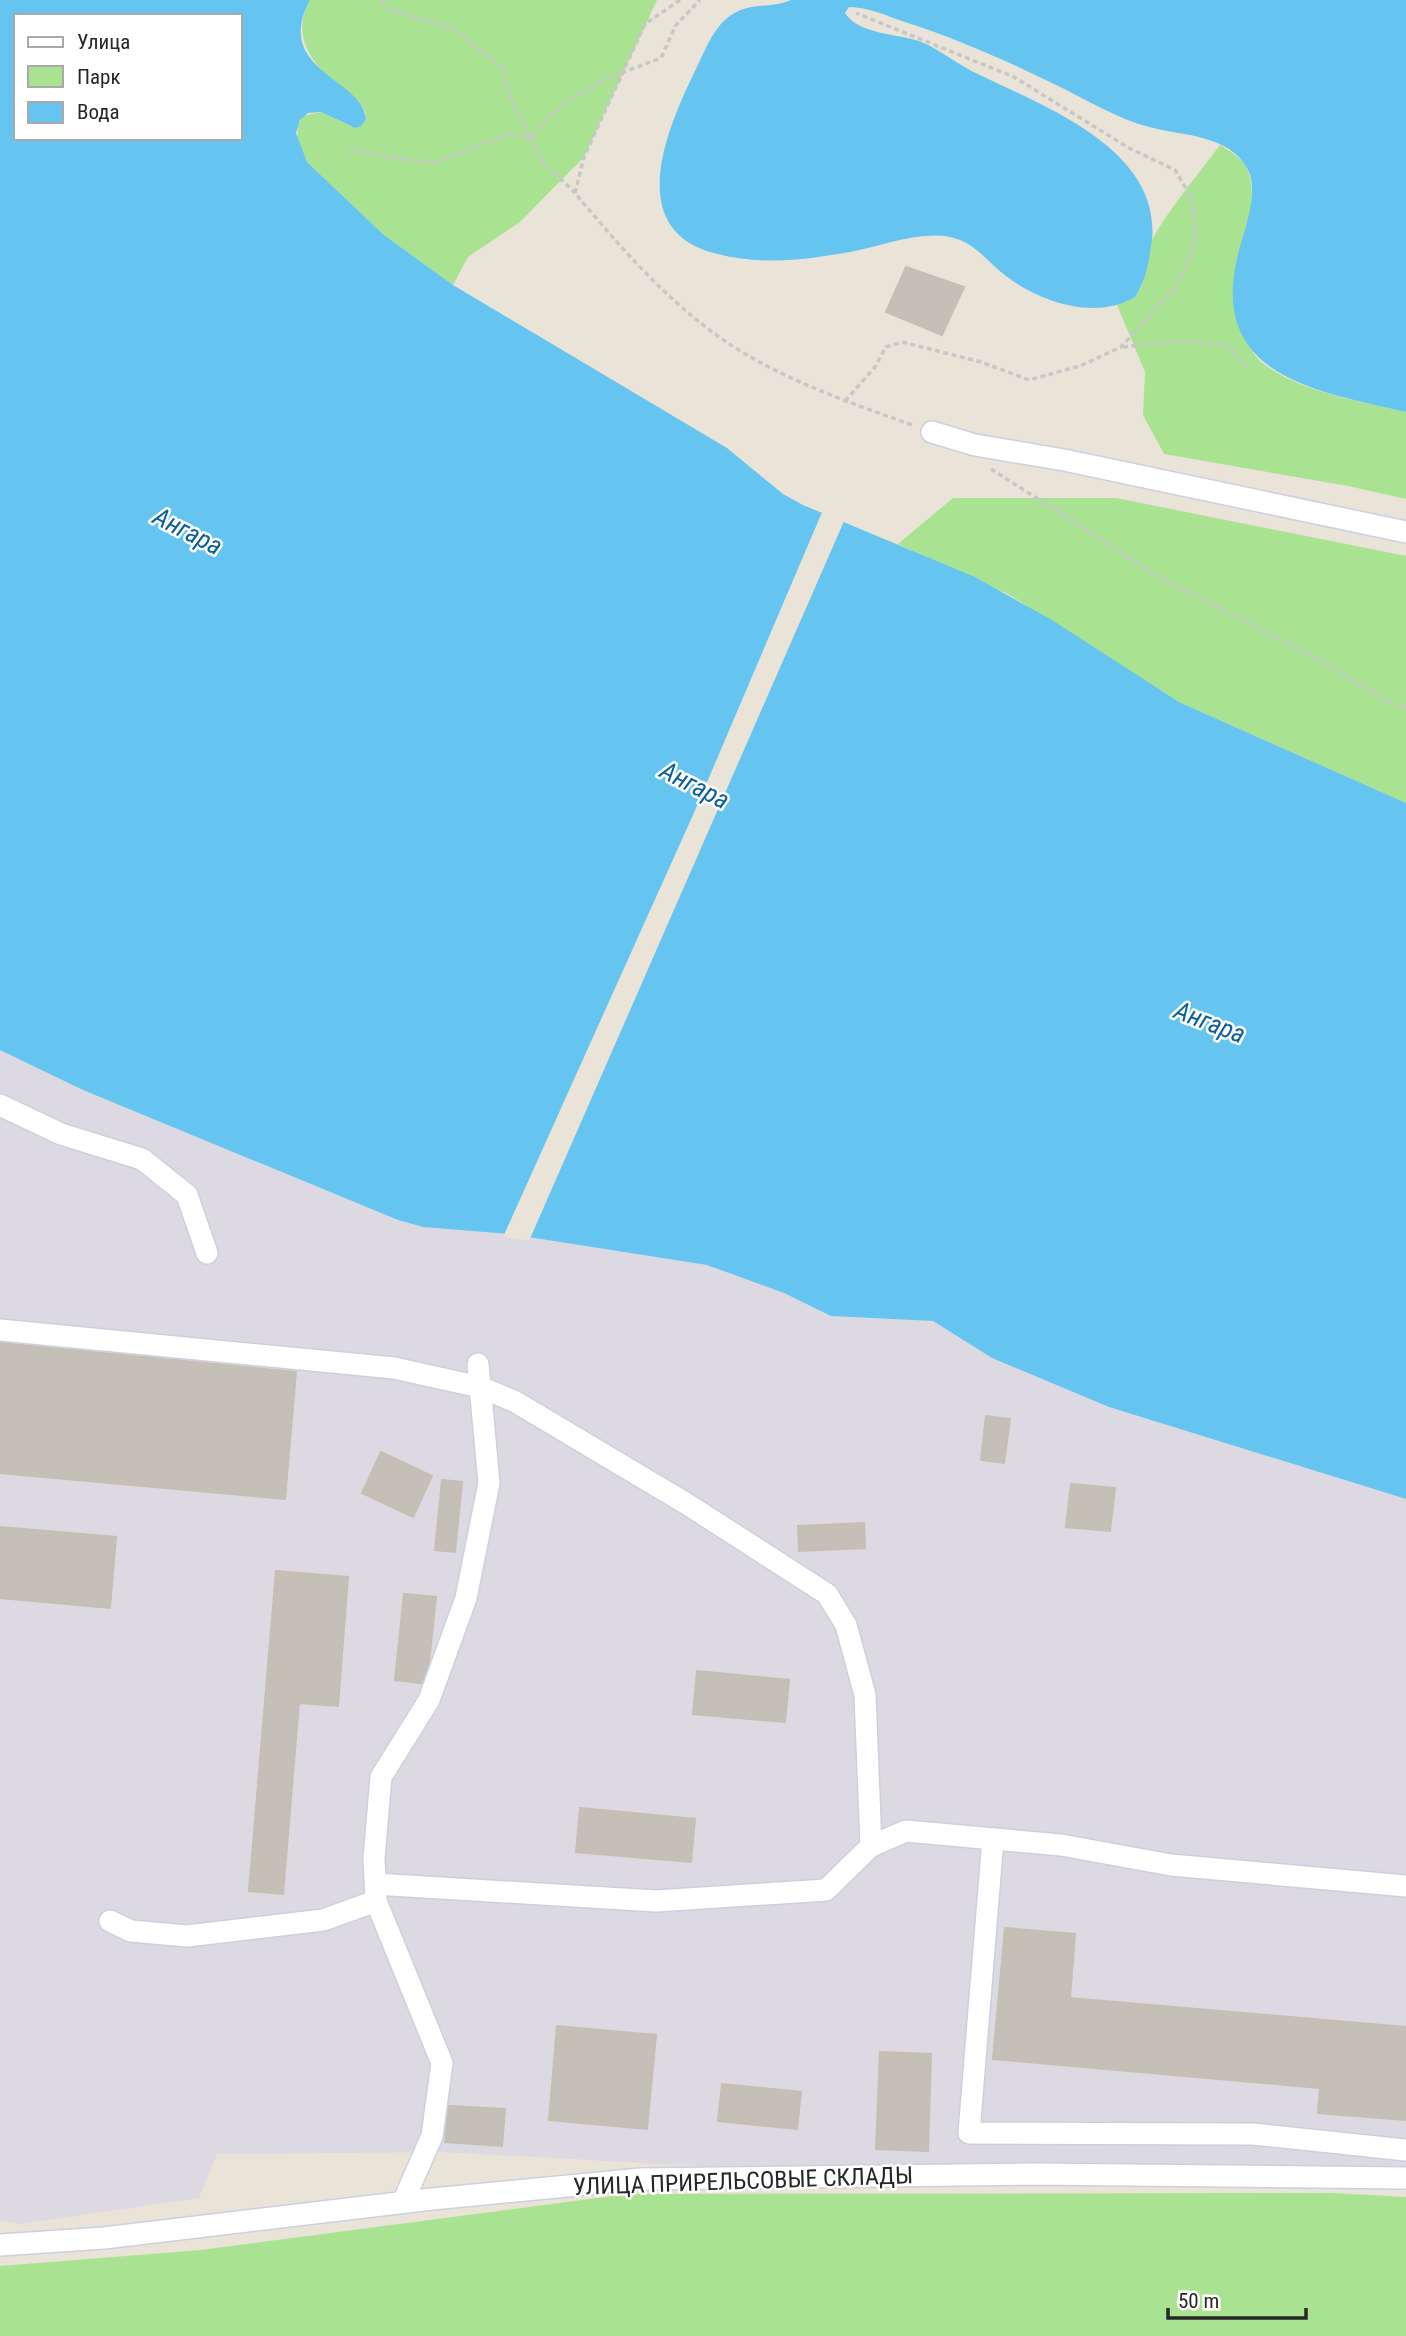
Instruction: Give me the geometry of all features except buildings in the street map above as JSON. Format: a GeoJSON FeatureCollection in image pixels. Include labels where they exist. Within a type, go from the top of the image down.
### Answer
{"type":"FeatureCollection","features":[{"type":"Feature","properties":{"kind":"street"},"geometry":{"type":"LineString","coordinates":[[932,432],[975,445],[1064,460],[1406,532]]}},
{"type":"Feature","properties":{"kind":"street"},"geometry":{"type":"LineString","coordinates":[[0,1105],[61,1134],[142,1159],[187,1195],[207,1253]]}},
{"type":"Feature","properties":{"kind":"street"},"geometry":{"type":"LineString","coordinates":[[0,1330],[394,1368],[480,1387],[514,1401],[687,1504],[827,1594],[846,1625],[865,1695],[871,1846]]}},
{"type":"Feature","properties":{"kind":"street"},"geometry":{"type":"LineString","coordinates":[[403,2202],[432,2136],[442,2063],[375,1892],[374,1858],[381,1777],[429,1700],[466,1598],[489,1483],[478,1364]]}},
{"type":"Feature","properties":{"kind":"street"},"geometry":{"type":"LineString","coordinates":[[110,1921],[131,1931],[200,1936],[323,1920],[375,1892],[656,1901],[826,1890],[871,1846],[906,1832],[1061,1845],[1171,1865],[1406,1886]]}},
{"type":"Feature","properties":{"kind":"street"},"geometry":{"type":"LineString","coordinates":[[993,1839],[970,2133],[1253,2134],[1406,2150]]}},
{"type":"Feature","properties":{"kind":"street","name":"УЛИЦА ПРИРЕЛЬСОВЫЕ СКЛАДЫ"},"geometry":{"type":"LineString","coordinates":[[0,2245],[104,2238],[403,2202],[641,2179],[1035,2174],[1406,2178]]}},
{"type":"Feature","properties":{"kind":"path"},"geometry":{"type":"LineString","coordinates":[[382,0],[388,9],[454,29],[503,68],[512,102],[541,160],[575,193],[619,247],[711,331],[779,371],[845,401],[932,432]]}},
{"type":"Feature","properties":{"kind":"path"},"geometry":{"type":"LineString","coordinates":[[575,193],[584,157],[645,24],[680,0]]}},
{"type":"Feature","properties":{"kind":"path"},"geometry":{"type":"LineString","coordinates":[[531,138],[550,113],[577,93],[661,58],[676,25],[700,0]]}},
{"type":"Feature","properties":{"kind":"path"},"geometry":{"type":"LineString","coordinates":[[856,13],[1014,77],[1129,148],[1175,170],[1191,197],[1196,234],[1188,261],[1174,289],[1121,347]]}},
{"type":"Feature","properties":{"kind":"path"},"geometry":{"type":"LineString","coordinates":[[350,149],[399,159],[436,162],[508,134],[531,138]]}},
{"type":"Feature","properties":{"kind":"path"},"geometry":{"type":"LineString","coordinates":[[845,401],[875,367],[886,347],[902,342],[981,362],[1029,380],[1080,366],[1121,347],[1178,341],[1226,345],[1247,366]]}},
{"type":"Feature","properties":{"kind":"path"},"geometry":{"type":"LineString","coordinates":[[986,465],[1161,578],[1312,656],[1390,702],[1406,708]]}},
{"type":"Feature","properties":{"kind":"shaded area"},"geometry":{"type":"Polygon","coordinates":[[[0,1050],[84,1090],[398,1220],[423,1227],[509,1234],[707,1265],[784,1293],[831,1316],[933,1321],[992,1358],[1109,1407],[1406,1499],[1406,2171],[734,2168],[442,2152],[217,2154],[199,2198],[20,2224],[0,2220],[0,1050]]]}},
{"type":"Feature","properties":{"kind":"green space"},"geometry":{"type":"Polygon","coordinates":[[[310,0],[657,0],[584,157],[520,222],[468,257],[453,285],[384,235],[307,162],[297,140],[298,125],[303,116],[321,112],[352,127],[366,114],[358,101],[320,68],[306,48],[302,25],[310,0]]]}},
{"type":"Feature","properties":{"kind":"green space"},"geometry":{"type":"Polygon","coordinates":[[[1220,145],[1247,169],[1252,193],[1234,291],[1236,312],[1250,347],[1261,362],[1297,383],[1333,395],[1406,412],[1406,499],[1348,486],[1164,454],[1143,415],[1145,372],[1117,305],[1129,300],[1142,286],[1153,238],[1176,202],[1220,145]]]}},
{"type":"Feature","properties":{"kind":"green space"},"geometry":{"type":"Polygon","coordinates":[[[953,498],[1116,498],[1406,556],[1406,803],[1179,702],[1008,594],[898,544],[953,498]]]}},
{"type":"Feature","properties":{"kind":"green space"},"geometry":{"type":"Polygon","coordinates":[[[1333,2193],[1406,2197],[1406,2336],[0,2336],[0,2266],[201,2250],[627,2194],[1333,2193]]]}},
{"type":"Feature","properties":{"kind":"water","name":"Ангара"},"geometry":{"type":"Polygon","coordinates":[[[0,0],[310,0],[301,24],[302,43],[310,58],[351,93],[361,105],[366,119],[361,126],[355,128],[321,112],[308,113],[300,120],[296,133],[307,162],[384,235],[453,285],[727,448],[783,494],[803,505],[975,577],[1052,620],[1179,702],[1406,803],[1406,1499],[1109,1407],[992,1358],[933,1321],[831,1316],[784,1293],[707,1265],[509,1234],[423,1227],[398,1220],[83,1090],[0,1050],[0,0]]]}},
{"type":"Feature","properties":{"kind":"water"},"geometry":{"type":"Polygon","coordinates":[[[791,0],[1406,0],[1406,412],[1333,395],[1300,383],[1272,368],[1250,348],[1237,321],[1233,287],[1252,187],[1248,170],[1230,149],[1204,138],[1149,127],[1124,118],[980,50],[870,10],[849,7],[845,13],[860,26],[924,43],[973,71],[1038,102],[1097,138],[1122,160],[1141,185],[1151,214],[1149,260],[1135,297],[1103,308],[1086,308],[1051,300],[1035,294],[1006,276],[967,243],[947,237],[920,237],[850,252],[765,261],[714,253],[686,241],[669,223],[661,200],[660,175],[665,148],[683,96],[704,51],[726,19],[743,9],[791,0]]]}},
{"type":"Feature","properties":{"kind":"pier"},"geometry":{"type":"Polygon","coordinates":[[[823,510],[845,519],[529,1241],[503,1237],[693,815],[823,510]]]}}]}
